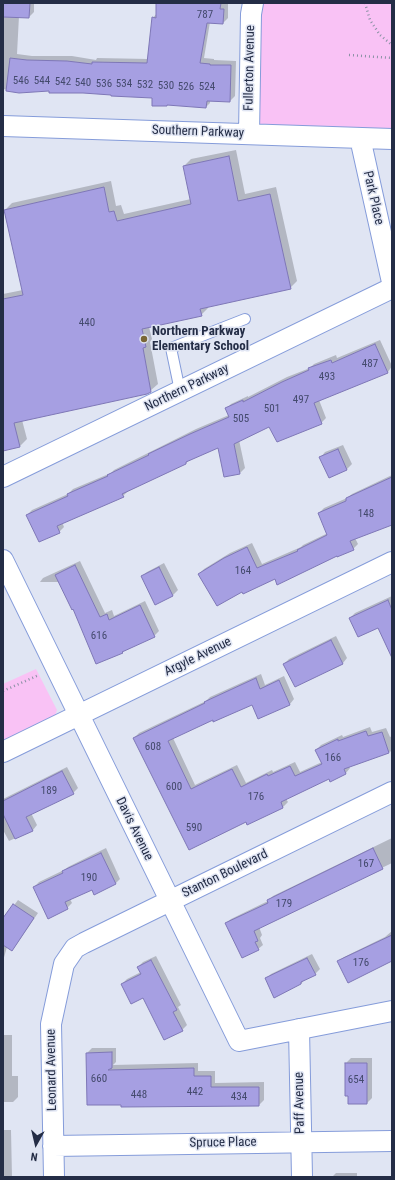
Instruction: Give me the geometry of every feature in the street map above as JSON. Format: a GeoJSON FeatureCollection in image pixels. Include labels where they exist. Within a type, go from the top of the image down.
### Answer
{"type":"FeatureCollection","features":[{"type":"Feature","properties":{"kind":"street","name":"Fullerton Avenue"},"geometry":{"type":"LineString","coordinates":[[249,134],[251,14],[253,3]]}},
{"type":"Feature","properties":{"kind":"street","name":"Southern Parkway"},"geometry":{"type":"LineString","coordinates":[[3,126],[392,139]]}},
{"type":"Feature","properties":{"kind":"street","name":"Park Place"},"geometry":{"type":"LineString","coordinates":[[360,138],[392,282]]}},
{"type":"Feature","properties":{"kind":"street","name":"Northern Parkway"},"geometry":{"type":"LineString","coordinates":[[3,477],[392,288]]}},
{"type":"Feature","properties":{"kind":"street","name":"Davis Avenue"},"geometry":{"type":"LineString","coordinates":[[3,560],[239,1041],[299,1029]]}},
{"type":"Feature","properties":{"kind":"street","name":"Argyle Avenue"},"geometry":{"type":"LineString","coordinates":[[3,752],[392,562]]}},
{"type":"Feature","properties":{"kind":"street","name":"Stanton Boulevard"},"geometry":{"type":"LineString","coordinates":[[64,964],[75,948],[84,942],[392,792]]}},
{"type":"Feature","properties":{"kind":"street","name":"Leonard Avenue"},"geometry":{"type":"LineString","coordinates":[[54,1177],[51,1024],[64,964]]}},
{"type":"Feature","properties":{"kind":"street"},"geometry":{"type":"LineString","coordinates":[[299,1029],[392,1011]]}},
{"type":"Feature","properties":{"kind":"street","name":"Paff Avenue"},"geometry":{"type":"LineString","coordinates":[[299,1029],[302,1177]]}},
{"type":"Feature","properties":{"kind":"street","name":"Spruce Place"},"geometry":{"type":"LineString","coordinates":[[53,1146],[392,1141]]}},
{"type":"Feature","properties":{"kind":"lane"},"geometry":{"type":"LineString","coordinates":[[180,391],[171,348],[245,319]]}},
{"type":"Feature","properties":{"kind":"path"},"geometry":{"type":"LineString","coordinates":[[365,3],[370,20],[380,35],[392,45]]}},
{"type":"Feature","properties":{"kind":"path"},"geometry":{"type":"LineString","coordinates":[[349,55],[392,58]]}},
{"type":"Feature","properties":{"kind":"path"},"geometry":{"type":"LineString","coordinates":[[3,691],[55,667]]}},
{"type":"Feature","properties":{"kind":"shaded area"},"geometry":{"type":"Polygon","coordinates":[[[253,3],[392,3],[392,139],[249,134],[253,3]]]}},
{"type":"Feature","properties":{"kind":"shaded area"},"geometry":{"type":"Polygon","coordinates":[[[36,669],[57,710],[55,716],[3,742],[3,684],[36,669]]]}},
{"type":"Feature","properties":{"kind":"building"},"geometry":{"type":"Polygon","coordinates":[[[3,3],[30,3],[29,18],[3,17],[3,3]]]}},
{"type":"Feature","properties":{"kind":"building"},"geometry":{"type":"Polygon","coordinates":[[[156,3],[221,3],[220,9],[224,9],[223,24],[207,23],[200,63],[210,65],[231,65],[230,102],[207,101],[206,108],[167,105],[152,106],[152,98],[83,93],[49,93],[49,91],[19,93],[6,91],[10,58],[92,64],[92,62],[147,63],[152,17],[156,18],[156,3]]]}},
{"type":"Feature","properties":{"kind":"building"},"geometry":{"type":"Polygon","coordinates":[[[229,156],[238,201],[270,194],[291,289],[200,309],[202,316],[142,329],[146,347],[143,348],[151,392],[14,423],[20,447],[3,451],[3,299],[23,295],[4,210],[104,187],[109,212],[114,211],[117,221],[191,204],[183,166],[229,156]]]}},
{"type":"Feature","properties":{"kind":"building"},"geometry":{"type":"Polygon","coordinates":[[[375,344],[388,373],[314,403],[322,424],[277,442],[269,427],[234,444],[240,474],[224,477],[218,448],[186,462],[186,464],[122,494],[124,497],[57,526],[60,533],[39,542],[26,515],[68,496],[67,494],[108,476],[107,475],[149,455],[148,454],[229,417],[225,408],[243,400],[243,402],[309,370],[308,368],[331,360],[332,363],[375,344]]]}},
{"type":"Feature","properties":{"kind":"building"},"geometry":{"type":"Polygon","coordinates":[[[338,449],[347,470],[329,478],[319,457],[338,449]]]}},
{"type":"Feature","properties":{"kind":"building"},"geometry":{"type":"Polygon","coordinates":[[[392,477],[392,525],[350,541],[354,550],[337,556],[277,585],[275,579],[243,594],[242,592],[217,606],[198,574],[224,558],[247,547],[257,568],[298,551],[297,550],[327,535],[318,513],[346,501],[346,498],[392,477]]]}},
{"type":"Feature","properties":{"kind":"building"},"geometry":{"type":"Polygon","coordinates":[[[75,565],[100,617],[107,614],[109,620],[140,605],[155,637],[122,652],[123,653],[96,664],[73,609],[72,610],[55,575],[75,565]]]}},
{"type":"Feature","properties":{"kind":"building"},"geometry":{"type":"Polygon","coordinates":[[[159,567],[173,596],[155,605],[141,576],[159,567]]]}},
{"type":"Feature","properties":{"kind":"building"},"geometry":{"type":"Polygon","coordinates":[[[388,600],[392,610],[392,658],[378,628],[358,637],[349,618],[388,600]]]}},
{"type":"Feature","properties":{"kind":"building"},"geometry":{"type":"Polygon","coordinates":[[[331,640],[343,664],[295,687],[283,664],[331,640]]]}},
{"type":"Feature","properties":{"kind":"building"},"geometry":{"type":"Polygon","coordinates":[[[256,678],[260,689],[279,680],[290,705],[258,719],[252,705],[213,722],[213,720],[168,741],[191,789],[232,769],[241,787],[267,774],[268,776],[290,766],[295,776],[322,764],[315,750],[338,739],[338,741],[366,731],[368,736],[382,732],[389,753],[344,769],[346,774],[330,782],[329,779],[281,802],[283,808],[247,825],[246,822],[189,850],[133,738],[205,703],[204,702],[256,678]]]}},
{"type":"Feature","properties":{"kind":"building"},"geometry":{"type":"Polygon","coordinates":[[[62,771],[74,794],[26,817],[33,831],[15,839],[3,814],[3,801],[62,771]]]}},
{"type":"Feature","properties":{"kind":"building"},"geometry":{"type":"Polygon","coordinates":[[[373,848],[383,869],[254,931],[258,941],[255,942],[259,950],[242,958],[225,923],[268,903],[267,900],[373,848]]]}},
{"type":"Feature","properties":{"kind":"building"},"geometry":{"type":"Polygon","coordinates":[[[101,853],[116,884],[94,895],[92,890],[65,902],[68,909],[48,919],[33,887],[63,873],[62,871],[101,853]]]}},
{"type":"Feature","properties":{"kind":"building"},"geometry":{"type":"Polygon","coordinates":[[[13,904],[34,918],[12,951],[3,945],[3,918],[13,904]]]}},
{"type":"Feature","properties":{"kind":"building"},"geometry":{"type":"Polygon","coordinates":[[[392,935],[392,961],[348,983],[337,961],[392,935]]]}},
{"type":"Feature","properties":{"kind":"building"},"geometry":{"type":"Polygon","coordinates":[[[307,958],[316,975],[274,998],[265,978],[307,958]]]}},
{"type":"Feature","properties":{"kind":"building"},"geometry":{"type":"Polygon","coordinates":[[[151,960],[177,1010],[173,1012],[183,1031],[164,1040],[143,998],[131,1004],[121,984],[141,974],[137,967],[151,960]]]}},
{"type":"Feature","properties":{"kind":"building"},"geometry":{"type":"Polygon","coordinates":[[[112,1052],[112,1068],[108,1070],[194,1068],[194,1076],[211,1076],[211,1087],[259,1087],[259,1106],[121,1107],[121,1105],[87,1105],[86,1053],[112,1052]]]}},
{"type":"Feature","properties":{"kind":"building"},"geometry":{"type":"Polygon","coordinates":[[[345,1063],[367,1063],[367,1104],[348,1104],[348,1096],[345,1096],[345,1063]]]}},
{"type":"Feature","properties":{"kind":"place","name":"Northern Parkway Elementary School"},"geometry":{"type":"Point","coordinates":[144,339]}}]}
